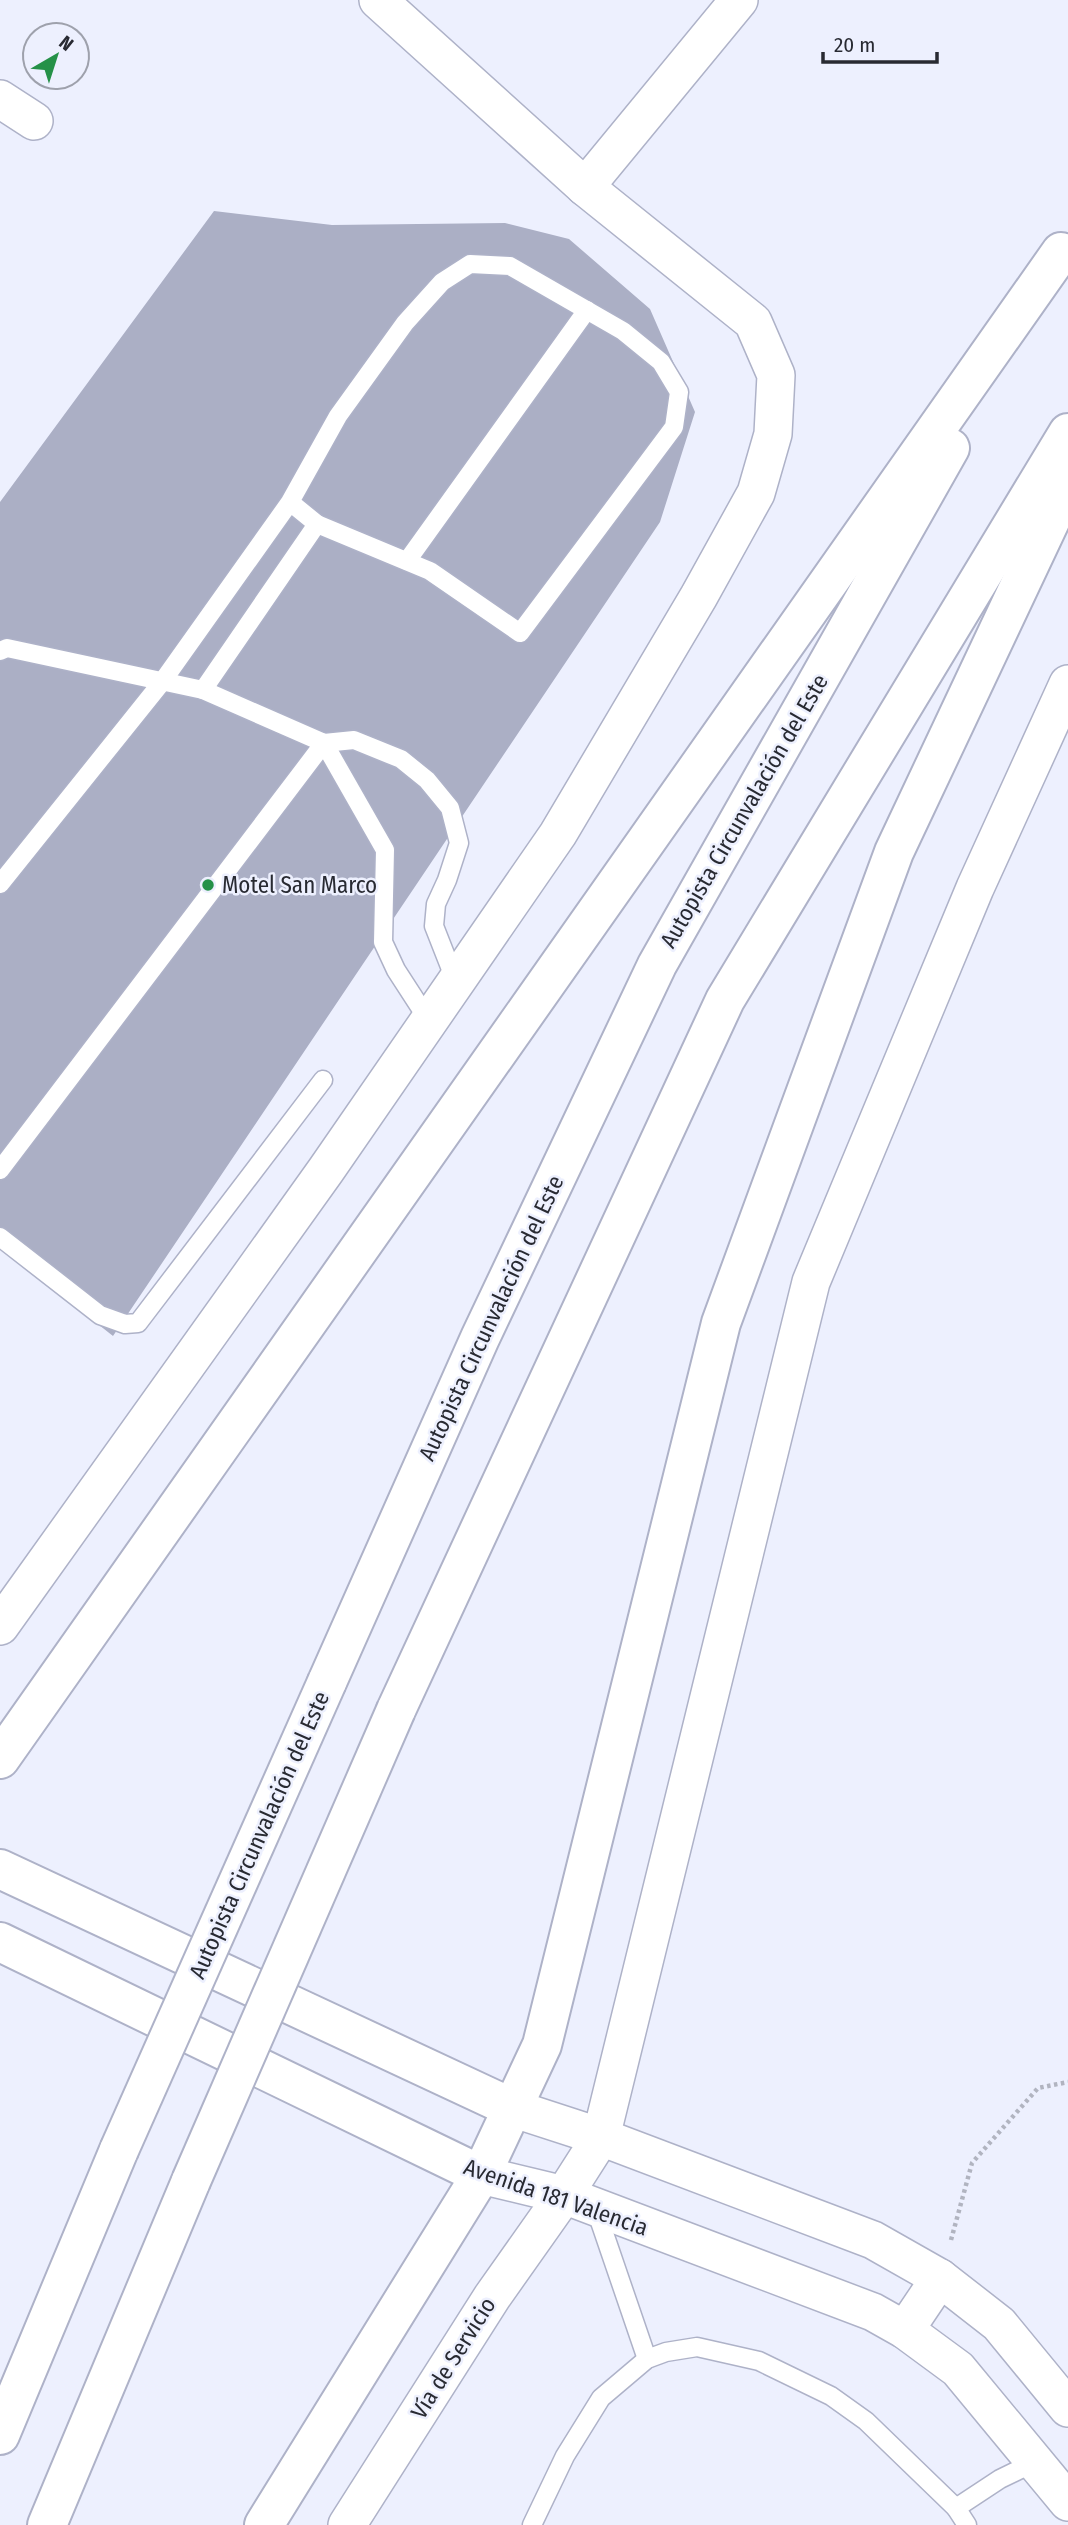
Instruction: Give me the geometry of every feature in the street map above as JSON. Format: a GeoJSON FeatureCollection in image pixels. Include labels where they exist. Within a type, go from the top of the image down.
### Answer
{"type":"FeatureCollection","features":[{"type":"Feature","properties":{"kind":"main road","name":"Autopista Circunvalación del Este"},"geometry":{"type":"LineString","coordinates":[[0,2435],[119,2150],[480,1338],[657,965],[1065,248]]}},
{"type":"Feature","properties":{"kind":"main road"},"geometry":{"type":"LineString","coordinates":[[0,1759],[1065,248]]}},
{"type":"Feature","properties":{"kind":"main road"},"geometry":{"type":"LineString","coordinates":[[47,2525],[191,2181],[396,1710],[724,1000],[1068,433]]}},
{"type":"Feature","properties":{"kind":"main road"},"geometry":{"type":"LineString","coordinates":[[264,2525],[481,2175],[542,2045],[720,1323],[894,852],[1068,483]]}},
{"type":"Feature","properties":{"kind":"main road"},"geometry":{"type":"LineString","coordinates":[[0,1869],[512,2108]]}},
{"type":"Feature","properties":{"kind":"main road","name":"Avenida 181 Valencia"},"geometry":{"type":"LineString","coordinates":[[0,1942],[481,2175]]}},
{"type":"Feature","properties":{"kind":"street"},"geometry":{"type":"LineString","coordinates":[[0,1626],[318,1182],[558,834],[699,596],[756,493],[773,434],[776,375],[752,322],[585,187],[379,0]]}},
{"type":"Feature","properties":{"kind":"street"},"geometry":{"type":"LineString","coordinates":[[585,187],[739,0]]}},
{"type":"Feature","properties":{"kind":"street"},"geometry":{"type":"LineString","coordinates":[[0,99],[34,121]]}},
{"type":"Feature","properties":{"kind":"street","name":"Vía de Servicio"},"geometry":{"type":"LineString","coordinates":[[347,2525],[492,2297],[580,2201],[601,2137],[811,1282],[975,888],[1068,684]]}},
{"type":"Feature","properties":{"kind":"street"},"geometry":{"type":"LineString","coordinates":[[512,2108],[601,2137],[873,2241],[940,2278],[999,2324],[1068,2408]]}},
{"type":"Feature","properties":{"kind":"street","name":"Avenida 181 Valencia"},"geometry":{"type":"LineString","coordinates":[[481,2175],[580,2201],[873,2312],[905,2330],[958,2369],[1068,2502]]}},
{"type":"Feature","properties":{"kind":"street"},"geometry":{"type":"LineString","coordinates":[[905,2330],[940,2278]]}},
{"type":"Feature","properties":{"kind":"lane"},"geometry":{"type":"LineString","coordinates":[[0,884],[162,682],[290,502],[338,416],[405,323],[442,282],[470,264],[510,266],[623,331],[661,362],[679,392],[674,427],[520,633],[449,583],[407,561],[317,524],[290,502]]}},
{"type":"Feature","properties":{"kind":"lane"},"geometry":{"type":"LineString","coordinates":[[407,561],[587,310]]}},
{"type":"Feature","properties":{"kind":"lane"},"geometry":{"type":"LineString","coordinates":[[203,690],[317,524]]}},
{"type":"Feature","properties":{"kind":"lane"},"geometry":{"type":"LineString","coordinates":[[0,651],[7,648],[203,690],[324,743],[354,740],[401,759],[427,780],[450,808],[459,844],[436,904],[434,926],[456,982]]}},
{"type":"Feature","properties":{"kind":"lane"},"geometry":{"type":"LineString","coordinates":[[324,743],[385,850],[383,942],[396,970],[429,1021]]}},
{"type":"Feature","properties":{"kind":"lane"},"geometry":{"type":"LineString","coordinates":[[0,1170],[324,743]]}},
{"type":"Feature","properties":{"kind":"lane"},"geometry":{"type":"LineString","coordinates":[[0,1237],[100,1315],[125,1324],[138,1323],[323,1080]]}},
{"type":"Feature","properties":{"kind":"lane"},"geometry":{"type":"LineString","coordinates":[[580,2201],[647,2359]]}},
{"type":"Feature","properties":{"kind":"lane"},"geometry":{"type":"LineString","coordinates":[[532,2525],[565,2456],[601,2398],[647,2359],[666,2352],[698,2347],[759,2361],[831,2396],[866,2421],[956,2508],[967,2525]]}},
{"type":"Feature","properties":{"kind":"lane"},"geometry":{"type":"LineString","coordinates":[[956,2508],[1000,2479],[1035,2462]]}},
{"type":"Feature","properties":{"kind":"path"},"geometry":{"type":"LineString","coordinates":[[940,2278],[972,2163],[1038,2088],[1068,2082]]}},
{"type":"Feature","properties":{"kind":"building","name":"Motel San Marco"},"geometry":{"type":"Polygon","coordinates":[[[214,211],[332,225],[505,223],[569,239],[650,309],[695,412],[660,522],[113,1336],[0,1247],[0,502],[214,211]]]}},
{"type":"Feature","properties":{"kind":"place","name":"Motel San Marco"},"geometry":{"type":"Point","coordinates":[208,885]}}]}
